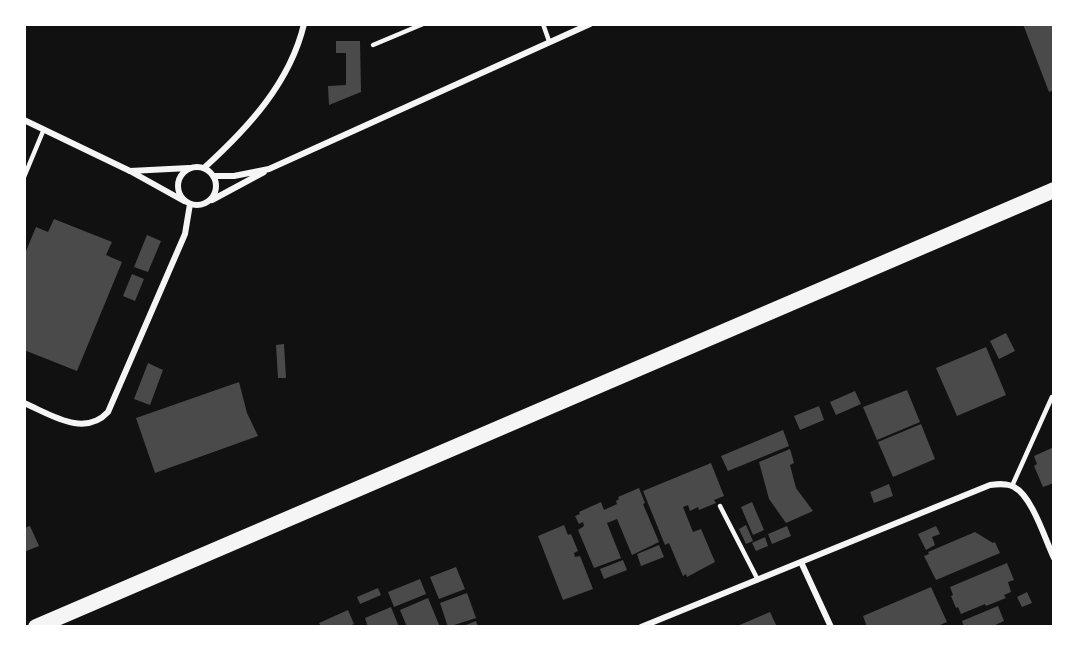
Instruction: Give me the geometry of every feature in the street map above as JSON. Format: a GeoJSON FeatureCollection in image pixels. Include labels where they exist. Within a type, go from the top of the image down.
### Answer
{"type":"FeatureCollection","features":[{"type":"Feature","properties":{"kind":"highway"},"geometry":{"type":"LineString","coordinates":[[36,627],[1054,190]]}},
{"type":"Feature","properties":{"kind":"street"},"geometry":{"type":"LineString","coordinates":[[204,168],[245,129],[266,102],[291,63],[298,48],[304,24]]}},
{"type":"Feature","properties":{"kind":"street"},"geometry":{"type":"LineString","coordinates":[[24,120],[130,171],[187,202],[203,204],[253,180],[269,169],[590,24]]}},
{"type":"Feature","properties":{"kind":"street"},"geometry":{"type":"LineString","coordinates":[[24,403],[81,426],[100,420],[108,412],[185,234],[187,202],[180,195],[178,180],[191,168]]}},
{"type":"Feature","properties":{"kind":"street"},"geometry":{"type":"LineString","coordinates":[[130,171],[204,168],[213,176],[216,189],[203,204]]}},
{"type":"Feature","properties":{"kind":"street"},"geometry":{"type":"LineString","coordinates":[[213,176],[234,176],[269,169]]}},
{"type":"Feature","properties":{"kind":"street"},"geometry":{"type":"LineString","coordinates":[[641,627],[990,485],[1012,486],[1021,492],[1028,501],[1054,558]]}},
{"type":"Feature","properties":{"kind":"street"},"geometry":{"type":"LineString","coordinates":[[801,562],[831,627]]}},
{"type":"Feature","properties":{"kind":"lane"},"geometry":{"type":"LineString","coordinates":[[373,45],[423,24]]}},
{"type":"Feature","properties":{"kind":"lane"},"geometry":{"type":"LineString","coordinates":[[543,24],[549,42]]}},
{"type":"Feature","properties":{"kind":"lane"},"geometry":{"type":"LineString","coordinates":[[24,177],[44,129]]}},
{"type":"Feature","properties":{"kind":"lane"},"geometry":{"type":"LineString","coordinates":[[1012,486],[1052,397]]}},
{"type":"Feature","properties":{"kind":"lane"},"geometry":{"type":"LineString","coordinates":[[720,506],[758,580]]}},
{"type":"Feature","properties":{"kind":"building"},"geometry":{"type":"Polygon","coordinates":[[[1023,24],[1054,24],[1054,90],[1049,92],[1023,24]]]}},
{"type":"Feature","properties":{"kind":"building"},"geometry":{"type":"Polygon","coordinates":[[[336,41],[360,41],[361,92],[329,105],[328,86],[346,85],[346,53],[336,53],[336,41]]]}},
{"type":"Feature","properties":{"kind":"building"},"geometry":{"type":"Polygon","coordinates":[[[54,219],[112,242],[106,255],[122,262],[77,371],[24,350],[24,256],[36,227],[48,232],[54,219]]]}},
{"type":"Feature","properties":{"kind":"building"},"geometry":{"type":"Polygon","coordinates":[[[147,235],[161,241],[148,272],[134,267],[147,235]]]}},
{"type":"Feature","properties":{"kind":"building"},"geometry":{"type":"Polygon","coordinates":[[[132,274],[144,279],[135,301],[123,296],[132,274]]]}},
{"type":"Feature","properties":{"kind":"building"},"geometry":{"type":"Polygon","coordinates":[[[1006,333],[1015,351],[999,359],[990,341],[1006,333]]]}},
{"type":"Feature","properties":{"kind":"building"},"geometry":{"type":"Polygon","coordinates":[[[284,344],[286,378],[278,378],[276,345],[284,344]]]}},
{"type":"Feature","properties":{"kind":"building"},"geometry":{"type":"Polygon","coordinates":[[[986,347],[1006,395],[957,416],[936,368],[986,347]]]}},
{"type":"Feature","properties":{"kind":"building"},"geometry":{"type":"Polygon","coordinates":[[[148,363],[163,370],[150,405],[134,399],[148,363]]]}},
{"type":"Feature","properties":{"kind":"building"},"geometry":{"type":"Polygon","coordinates":[[[239,382],[247,413],[258,436],[155,473],[136,418],[239,382]]]}},
{"type":"Feature","properties":{"kind":"building"},"geometry":{"type":"Polygon","coordinates":[[[907,390],[920,422],[877,440],[863,407],[907,390]]]}},
{"type":"Feature","properties":{"kind":"building"},"geometry":{"type":"Polygon","coordinates":[[[855,391],[861,404],[836,415],[830,402],[855,391]]]}},
{"type":"Feature","properties":{"kind":"building"},"geometry":{"type":"Polygon","coordinates":[[[819,406],[824,420],[800,430],[794,416],[819,406]]]}},
{"type":"Feature","properties":{"kind":"building"},"geometry":{"type":"Polygon","coordinates":[[[921,424],[935,459],[893,477],[878,442],[921,424]]]}},
{"type":"Feature","properties":{"kind":"building"},"geometry":{"type":"Polygon","coordinates":[[[783,430],[789,446],[728,471],[721,456],[783,430]]]}},
{"type":"Feature","properties":{"kind":"building"},"geometry":{"type":"Polygon","coordinates":[[[1054,447],[1054,483],[1043,487],[1034,466],[1037,464],[1034,456],[1054,447]]]}},
{"type":"Feature","properties":{"kind":"building"},"geometry":{"type":"Polygon","coordinates":[[[790,449],[794,463],[790,465],[796,488],[813,511],[786,523],[769,499],[759,462],[790,449]]]}},
{"type":"Feature","properties":{"kind":"building"},"geometry":{"type":"Polygon","coordinates":[[[711,463],[724,496],[714,500],[716,503],[699,510],[698,507],[690,511],[688,505],[683,507],[693,532],[701,529],[715,562],[687,577],[686,574],[683,576],[669,543],[665,545],[643,491],[711,463]]]}},
{"type":"Feature","properties":{"kind":"building"},"geometry":{"type":"Polygon","coordinates":[[[889,484],[893,496],[874,503],[870,492],[889,484]]]}},
{"type":"Feature","properties":{"kind":"building"},"geometry":{"type":"Polygon","coordinates":[[[639,488],[645,503],[643,504],[659,542],[632,555],[617,519],[607,523],[621,558],[594,568],[578,530],[584,526],[583,522],[579,524],[575,516],[601,502],[604,510],[617,504],[618,497],[639,488]]]}},
{"type":"Feature","properties":{"kind":"building"},"geometry":{"type":"Polygon","coordinates":[[[752,502],[764,530],[753,535],[741,507],[752,502]]]}},
{"type":"Feature","properties":{"kind":"building"},"geometry":{"type":"Polygon","coordinates":[[[564,525],[568,535],[571,534],[578,551],[574,553],[575,557],[580,556],[593,589],[563,600],[538,536],[564,525]]]}},
{"type":"Feature","properties":{"kind":"building"},"geometry":{"type":"Polygon","coordinates":[[[746,525],[753,541],[746,544],[739,529],[746,525]]]}},
{"type":"Feature","properties":{"kind":"building"},"geometry":{"type":"Polygon","coordinates":[[[30,526],[39,546],[24,552],[24,528],[30,526]]]}},
{"type":"Feature","properties":{"kind":"building"},"geometry":{"type":"Polygon","coordinates":[[[787,526],[791,536],[772,544],[768,534],[787,526]]]}},
{"type":"Feature","properties":{"kind":"building"},"geometry":{"type":"Polygon","coordinates":[[[936,526],[940,534],[932,537],[935,545],[926,550],[918,534],[936,526]]]}},
{"type":"Feature","properties":{"kind":"building"},"geometry":{"type":"Polygon","coordinates":[[[975,532],[995,542],[1000,553],[936,580],[924,556],[929,554],[928,552],[975,532]]]}},
{"type":"Feature","properties":{"kind":"building"},"geometry":{"type":"Polygon","coordinates":[[[765,537],[768,546],[756,551],[752,543],[765,537]]]}},
{"type":"Feature","properties":{"kind":"building"},"geometry":{"type":"Polygon","coordinates":[[[659,545],[664,557],[641,566],[637,554],[659,545]]]}},
{"type":"Feature","properties":{"kind":"building"},"geometry":{"type":"Polygon","coordinates":[[[623,560],[627,570],[604,579],[600,569],[623,560]]]}},
{"type":"Feature","properties":{"kind":"building"},"geometry":{"type":"Polygon","coordinates":[[[1007,563],[1014,580],[1008,582],[1011,592],[1004,595],[1006,598],[961,614],[951,596],[953,595],[950,587],[1007,563]]]}},
{"type":"Feature","properties":{"kind":"building"},"geometry":{"type":"Polygon","coordinates":[[[456,567],[465,589],[439,599],[430,577],[456,567]]]}},
{"type":"Feature","properties":{"kind":"building"},"geometry":{"type":"Polygon","coordinates":[[[420,579],[426,594],[394,607],[388,592],[420,579]]]}},
{"type":"Feature","properties":{"kind":"building"},"geometry":{"type":"Polygon","coordinates":[[[931,587],[947,622],[935,627],[867,627],[863,616],[931,587]]]}},
{"type":"Feature","properties":{"kind":"building"},"geometry":{"type":"Polygon","coordinates":[[[378,588],[381,595],[360,604],[357,597],[378,588]]]}},
{"type":"Feature","properties":{"kind":"building"},"geometry":{"type":"Polygon","coordinates":[[[1027,592],[1032,603],[1022,607],[1017,597],[1027,592]]]}},
{"type":"Feature","properties":{"kind":"building"},"geometry":{"type":"Polygon","coordinates":[[[467,593],[476,618],[448,627],[440,603],[467,593]]]}},
{"type":"Feature","properties":{"kind":"building"},"geometry":{"type":"Polygon","coordinates":[[[428,598],[440,627],[407,627],[400,610],[428,598]]]}},
{"type":"Feature","properties":{"kind":"building"},"geometry":{"type":"Polygon","coordinates":[[[998,606],[1004,621],[991,627],[964,627],[962,621],[998,606]]]}},
{"type":"Feature","properties":{"kind":"building"},"geometry":{"type":"Polygon","coordinates":[[[391,607],[399,627],[368,627],[365,618],[391,607]]]}},
{"type":"Feature","properties":{"kind":"building"},"geometry":{"type":"Polygon","coordinates":[[[348,610],[354,624],[347,627],[321,627],[319,623],[348,610]]]}},
{"type":"Feature","properties":{"kind":"building"},"geometry":{"type":"Polygon","coordinates":[[[770,612],[777,627],[735,627],[770,612]]]}},
{"type":"Feature","properties":{"kind":"building"},"geometry":{"type":"Polygon","coordinates":[[[476,621],[478,627],[461,627],[476,621]]]}}]}
